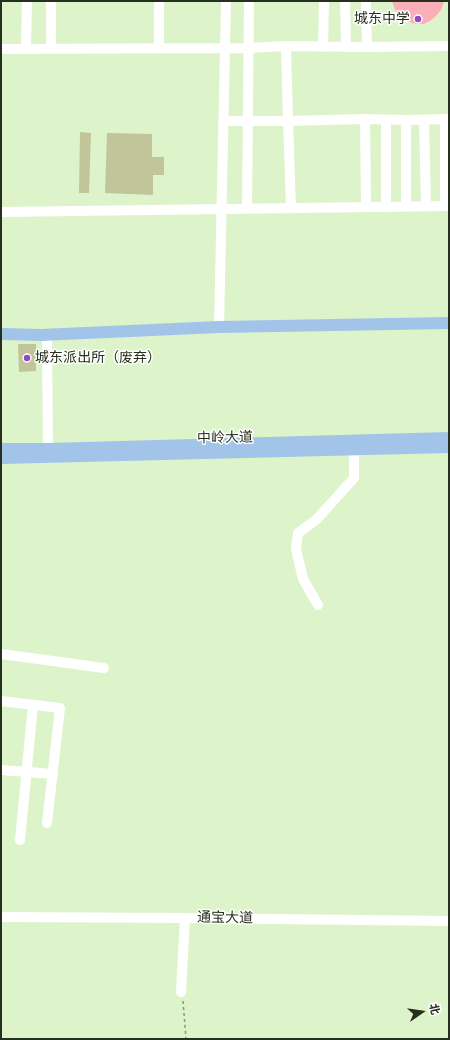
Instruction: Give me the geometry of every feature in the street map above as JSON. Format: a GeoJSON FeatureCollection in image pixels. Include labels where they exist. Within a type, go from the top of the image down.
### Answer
{"type":"FeatureCollection","features":[{"type":"Feature","properties":{"kind":"main road"},"geometry":{"type":"LineString","coordinates":[[1,334],[47,334],[220,327],[449,323]]}},
{"type":"Feature","properties":{"kind":"main road","name":"中岭大道"},"geometry":{"type":"LineString","coordinates":[[1,458],[48,453],[449,438]]}},
{"type":"Feature","properties":{"kind":"main road","name":"中岭大道"},"geometry":{"type":"LineString","coordinates":[[1,449],[48,453],[354,450],[449,447]]}},
{"type":"Feature","properties":{"kind":"street"},"geometry":{"type":"LineString","coordinates":[[26,49],[27,1]]}},
{"type":"Feature","properties":{"kind":"street"},"geometry":{"type":"LineString","coordinates":[[51,1],[51,49]]}},
{"type":"Feature","properties":{"kind":"street"},"geometry":{"type":"LineString","coordinates":[[159,1],[159,48]]}},
{"type":"Feature","properties":{"kind":"street"},"geometry":{"type":"LineString","coordinates":[[220,327],[226,1]]}},
{"type":"Feature","properties":{"kind":"street"},"geometry":{"type":"LineString","coordinates":[[247,209],[249,1]]}},
{"type":"Feature","properties":{"kind":"street"},"geometry":{"type":"LineString","coordinates":[[324,1],[324,47]]}},
{"type":"Feature","properties":{"kind":"street"},"geometry":{"type":"LineString","coordinates":[[345,1],[346,47]]}},
{"type":"Feature","properties":{"kind":"street"},"geometry":{"type":"LineString","coordinates":[[366,1],[367,47]]}},
{"type":"Feature","properties":{"kind":"street"},"geometry":{"type":"LineString","coordinates":[[286,46],[291,208]]}},
{"type":"Feature","properties":{"kind":"street"},"geometry":{"type":"LineString","coordinates":[[1,49],[449,46]]}},
{"type":"Feature","properties":{"kind":"street"},"geometry":{"type":"LineString","coordinates":[[365,119],[366,207]]}},
{"type":"Feature","properties":{"kind":"street"},"geometry":{"type":"LineString","coordinates":[[1,212],[447,206],[447,119],[224,121]]}},
{"type":"Feature","properties":{"kind":"street"},"geometry":{"type":"LineString","coordinates":[[386,120],[386,207]]}},
{"type":"Feature","properties":{"kind":"street"},"geometry":{"type":"LineString","coordinates":[[406,120],[406,206]]}},
{"type":"Feature","properties":{"kind":"street"},"geometry":{"type":"LineString","coordinates":[[424,120],[426,206]]}},
{"type":"Feature","properties":{"kind":"street"},"geometry":{"type":"LineString","coordinates":[[47,334],[48,453]]}},
{"type":"Feature","properties":{"kind":"street"},"geometry":{"type":"LineString","coordinates":[[318,605],[303,579],[296,549],[298,533],[317,519],[354,478],[354,450]]}},
{"type":"Feature","properties":{"kind":"street"},"geometry":{"type":"LineString","coordinates":[[1,654],[104,668]]}},
{"type":"Feature","properties":{"kind":"street"},"geometry":{"type":"LineString","coordinates":[[1,701],[60,708],[47,823]]}},
{"type":"Feature","properties":{"kind":"street"},"geometry":{"type":"LineString","coordinates":[[20,840],[32,705]]}},
{"type":"Feature","properties":{"kind":"street"},"geometry":{"type":"LineString","coordinates":[[1,770],[52,774]]}},
{"type":"Feature","properties":{"kind":"street","name":"通宝大道"},"geometry":{"type":"LineString","coordinates":[[1,917],[449,921]]}},
{"type":"Feature","properties":{"kind":"street"},"geometry":{"type":"LineString","coordinates":[[182,992],[186,918]]}},
{"type":"Feature","properties":{"kind":"path"},"geometry":{"type":"LineString","coordinates":[[182,992],[186,1039]]}},
{"type":"Feature","properties":{"kind":"shaded area"},"geometry":{"type":"Polygon","coordinates":[[[392,1],[444,1],[441,10],[430,21],[424,24],[416,24],[403,19],[397,14],[392,1]]]}},
{"type":"Feature","properties":{"kind":"building"},"geometry":{"type":"Polygon","coordinates":[[[80,132],[91,133],[89,193],[79,193],[80,132]]]}},
{"type":"Feature","properties":{"kind":"building"},"geometry":{"type":"Polygon","coordinates":[[[107,133],[152,134],[152,157],[164,157],[164,175],[153,175],[153,195],[105,193],[107,133]]]}},
{"type":"Feature","properties":{"kind":"building","name":"城东派出所（废弃）"},"geometry":{"type":"Polygon","coordinates":[[[18,344],[36,344],[36,371],[19,372],[18,344]]]}},
{"type":"Feature","properties":{"kind":"place","name":"城东中学"},"geometry":{"type":"Point","coordinates":[418,19]}},
{"type":"Feature","properties":{"kind":"place","name":"城东派出所（废弃）"},"geometry":{"type":"Point","coordinates":[27,358]}}]}
